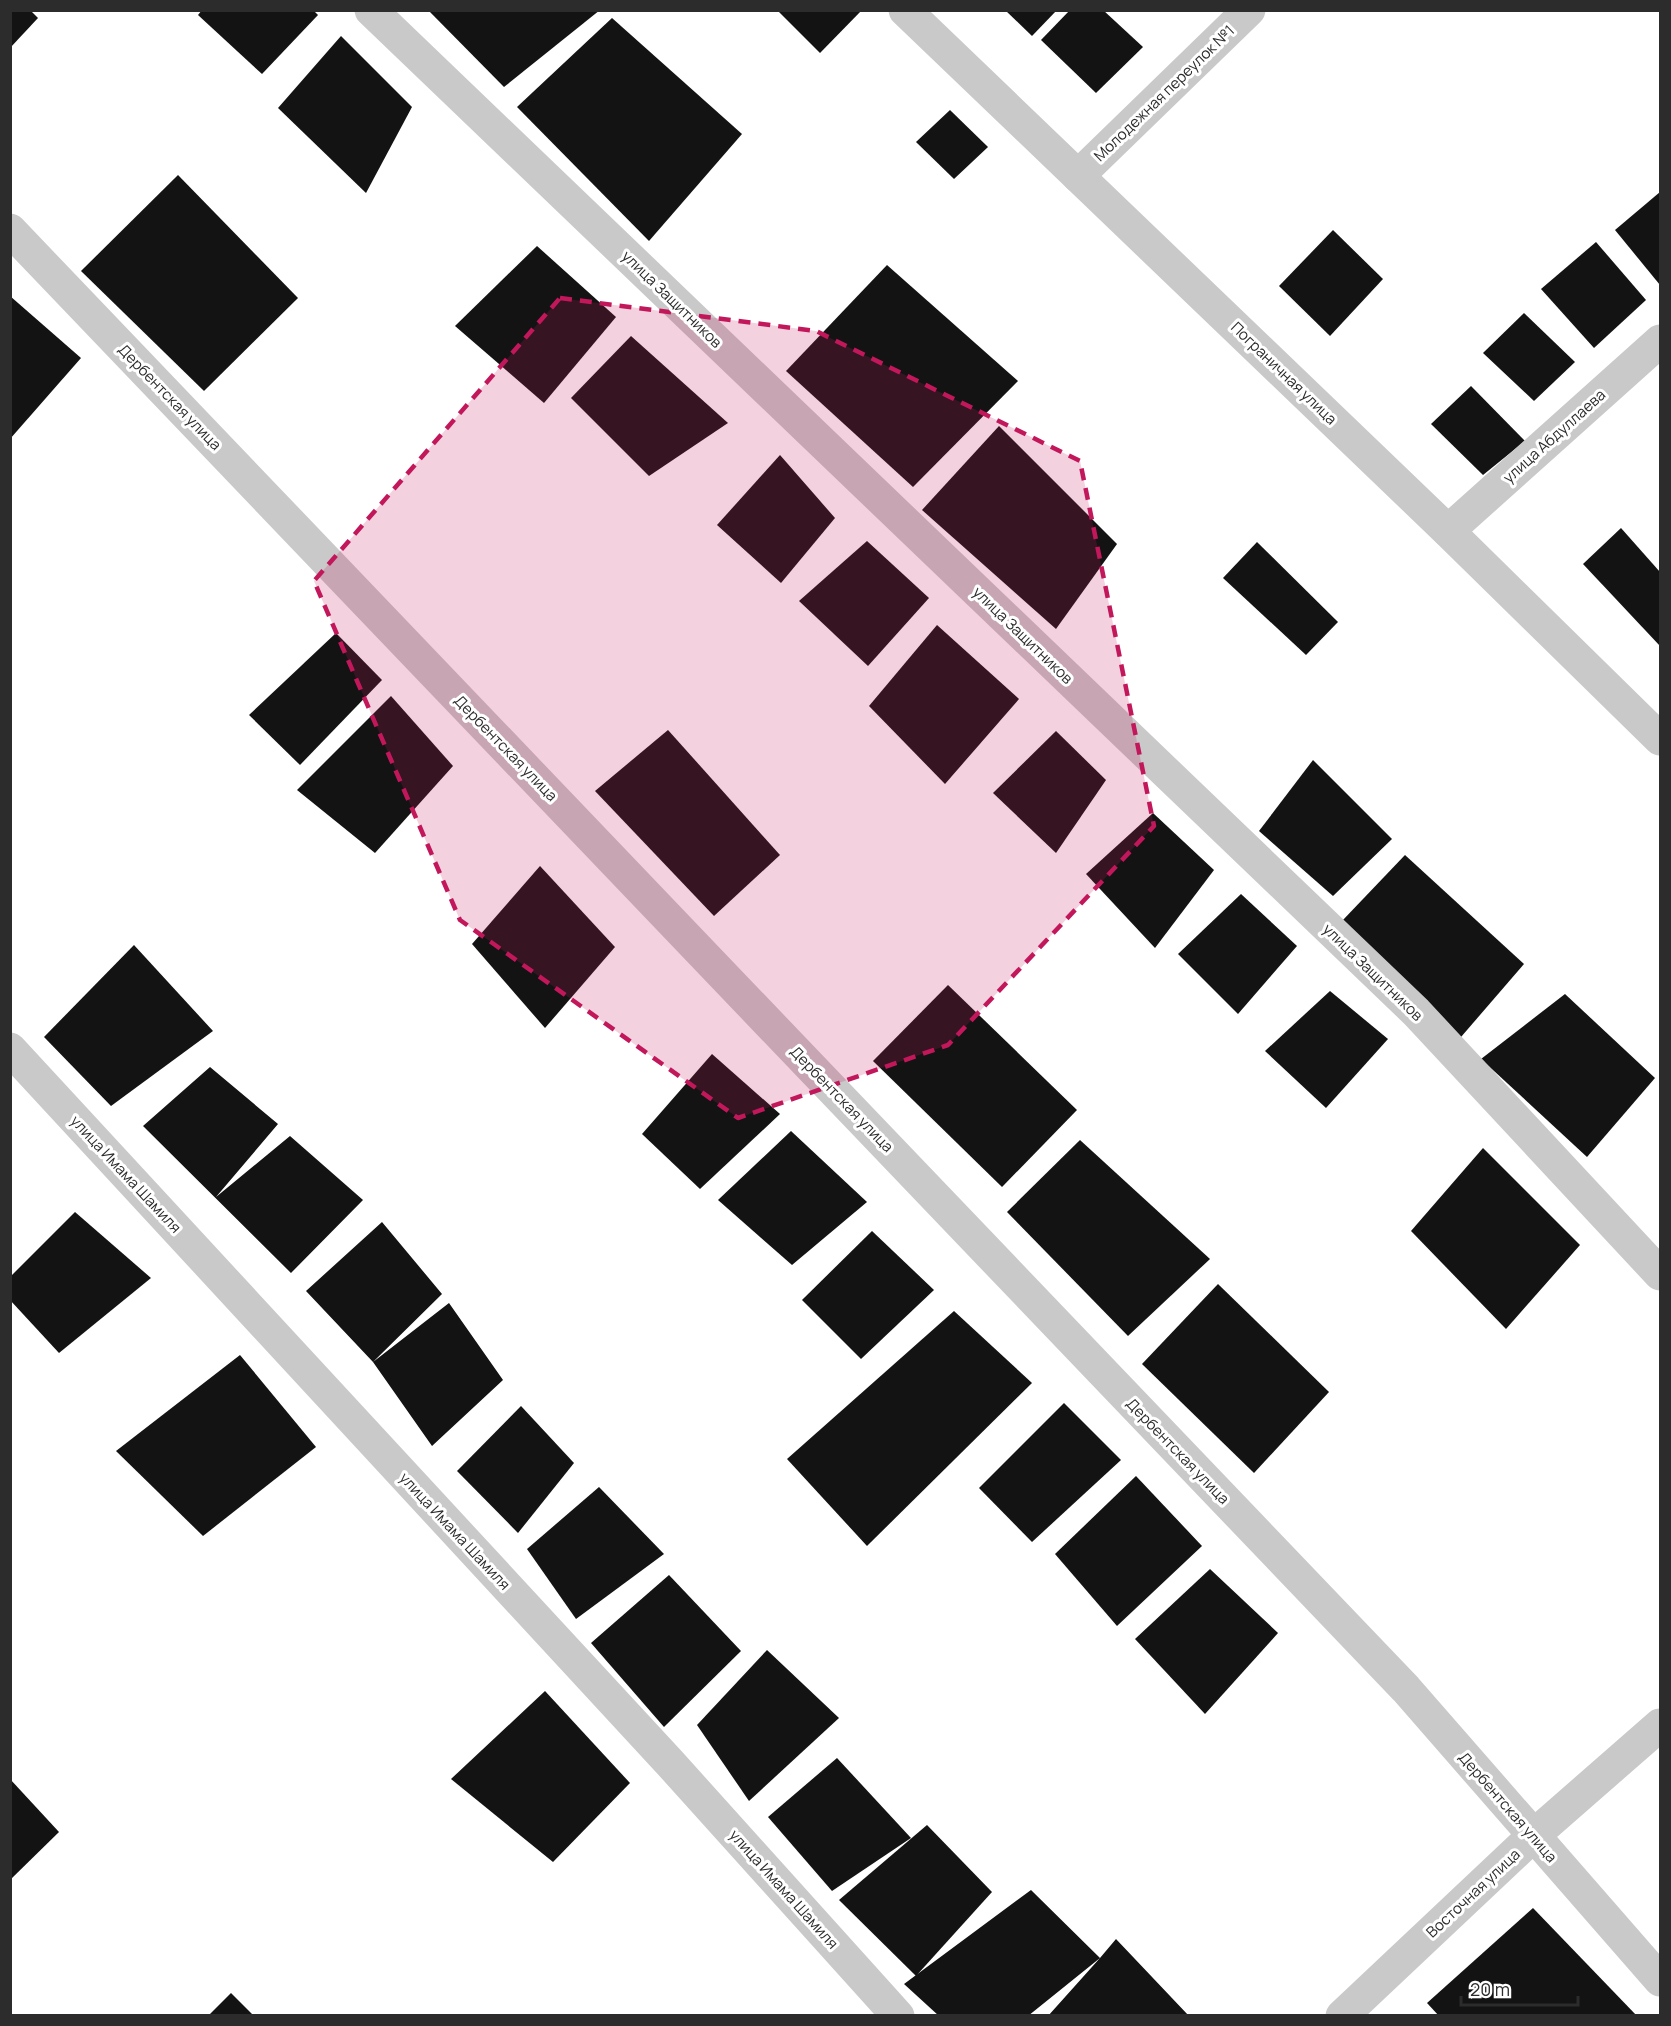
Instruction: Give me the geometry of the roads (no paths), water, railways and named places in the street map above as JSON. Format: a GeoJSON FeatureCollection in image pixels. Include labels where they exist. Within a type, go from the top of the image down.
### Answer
{"type":"FeatureCollection","features":[{"type":"Feature","properties":{"kind":"street","name":"улица Защитников"},"geometry":{"type":"LineString","coordinates":[[371,10],[1416,1012],[1660,1274]]}},
{"type":"Feature","properties":{"kind":"street","name":"Пограничная улица"},"geometry":{"type":"LineString","coordinates":[[905,10],[1448,531],[1660,739]]}},
{"type":"Feature","properties":{"kind":"street","name":"Молодежная переулок №1"},"geometry":{"type":"LineString","coordinates":[[1078,176],[1249,10]]}},
{"type":"Feature","properties":{"kind":"street","name":"Дербентская улица"},"geometry":{"type":"LineString","coordinates":[[10,230],[1406,1689],[1660,1980]]}},
{"type":"Feature","properties":{"kind":"street","name":"улица Абдуллаева"},"geometry":{"type":"LineString","coordinates":[[1448,531],[1660,341]]}},
{"type":"Feature","properties":{"kind":"street","name":"улица Имама Шамиля"},"geometry":{"type":"LineString","coordinates":[[10,1049],[645,1736],[898,2016]]}},
{"type":"Feature","properties":{"kind":"street","name":"Восточная улица"},"geometry":{"type":"LineString","coordinates":[[1341,2016],[1533,1836],[1660,1725]]}}]}
